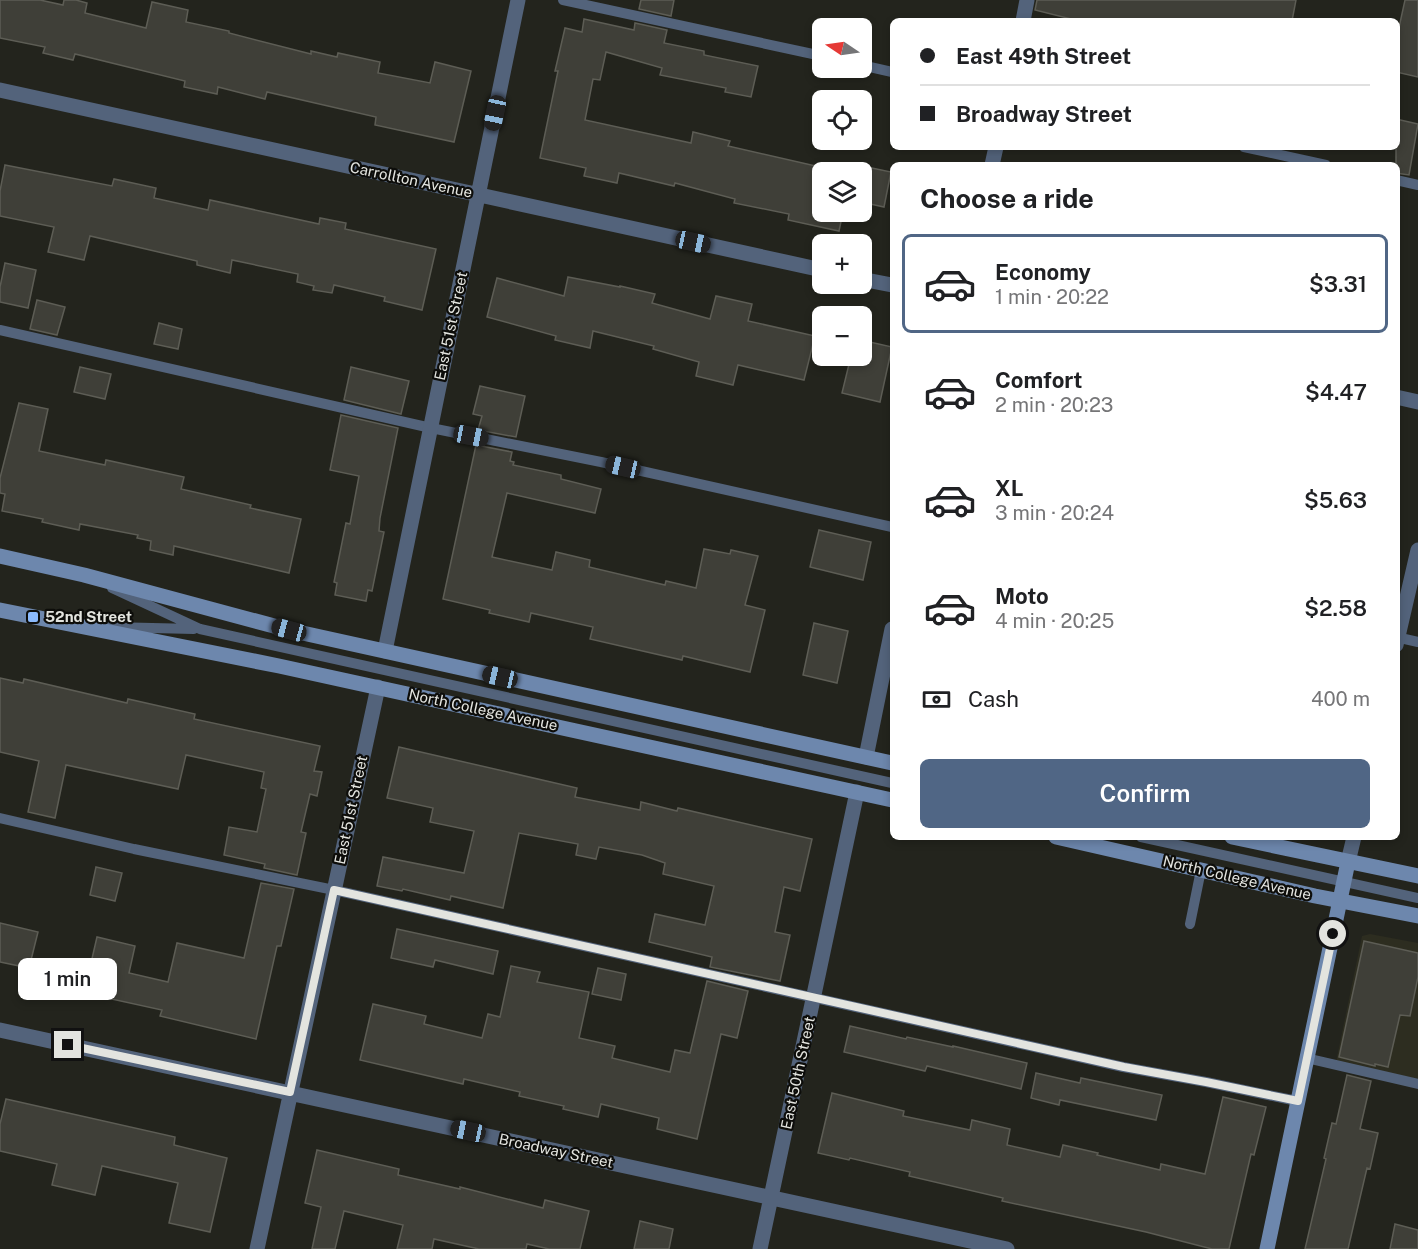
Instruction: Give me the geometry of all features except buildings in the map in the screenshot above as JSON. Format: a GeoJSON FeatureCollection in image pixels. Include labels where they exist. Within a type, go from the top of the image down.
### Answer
{"type":"FeatureCollection","features":[{"type":"Feature","properties":{"kind":"main road","name":"North College Avenue"},"geometry":{"type":"LineString","coordinates":[[0,556],[84,575],[289,630],[890,763]]}},
{"type":"Feature","properties":{"kind":"main road","name":"North College Avenue"},"geometry":{"type":"LineString","coordinates":[[0,610],[378,687],[890,800]]}},
{"type":"Feature","properties":{"kind":"main road","name":"North College Avenue"},"geometry":{"type":"LineString","coordinates":[[1069,840],[1340,901],[1418,916]]}},
{"type":"Feature","properties":{"kind":"main road"},"geometry":{"type":"LineString","coordinates":[[1246,840],[1418,876]]}},
{"type":"Feature","properties":{"kind":"main road"},"geometry":{"type":"LineString","coordinates":[[1267,1249],[1348,862]]}},
{"type":"Feature","properties":{"kind":"street","name":"East 51st Street"},"geometry":{"type":"LineString","coordinates":[[385,651],[518,0]]}},
{"type":"Feature","properties":{"kind":"street"},"geometry":{"type":"LineString","coordinates":[[1024,18],[1027,0]]}},
{"type":"Feature","properties":{"kind":"street","name":"Carrollton Avenue"},"geometry":{"type":"LineString","coordinates":[[0,90],[812,268]]}},
{"type":"Feature","properties":{"kind":"street"},"geometry":{"type":"LineString","coordinates":[[872,281],[890,285]]}},
{"type":"Feature","properties":{"kind":"street"},"geometry":{"type":"LineString","coordinates":[[1400,399],[1418,402]]}},
{"type":"Feature","properties":{"kind":"street"},"geometry":{"type":"LineString","coordinates":[[1400,627],[1418,550]]}},
{"type":"Feature","properties":{"kind":"street"},"geometry":{"type":"LineString","coordinates":[[866,757],[890,639]]}},
{"type":"Feature","properties":{"kind":"street","name":"East 51st Street"},"geometry":{"type":"LineString","coordinates":[[256,1249],[378,687]]}},
{"type":"Feature","properties":{"kind":"street","name":"East 50th Street"},"geometry":{"type":"LineString","coordinates":[[760,1249],[857,792]]}},
{"type":"Feature","properties":{"kind":"street"},"geometry":{"type":"LineString","coordinates":[[1348,862],[1353,840]]}},
{"type":"Feature","properties":{"kind":"street","name":"Broadway Street"},"geometry":{"type":"LineString","coordinates":[[0,1030],[1007,1249]]}},
{"type":"Feature","properties":{"kind":"lane"},"geometry":{"type":"LineString","coordinates":[[563,0],[812,54]]}},
{"type":"Feature","properties":{"kind":"lane"},"geometry":{"type":"LineString","coordinates":[[872,67],[890,72]]}},
{"type":"Feature","properties":{"kind":"lane"},"geometry":{"type":"LineString","coordinates":[[1258,150],[1312,162]]}},
{"type":"Feature","properties":{"kind":"lane"},"geometry":{"type":"LineString","coordinates":[[1400,181],[1418,185]]}},
{"type":"Feature","properties":{"kind":"lane"},"geometry":{"type":"LineString","coordinates":[[0,330],[430,428],[601,462],[890,527]]}},
{"type":"Feature","properties":{"kind":"lane","name":"North College Avenue"},"geometry":{"type":"LineString","coordinates":[[84,575],[200,629]]}},
{"type":"Feature","properties":{"kind":"lane","name":"North College Avenue"},"geometry":{"type":"LineString","coordinates":[[73,626],[200,629],[890,783]]}},
{"type":"Feature","properties":{"kind":"lane"},"geometry":{"type":"LineString","coordinates":[[1400,640],[1418,642]]}},
{"type":"Feature","properties":{"kind":"lane"},"geometry":{"type":"LineString","coordinates":[[0,818],[134,849],[334,890],[1124,1067],[1298,1101]]}},
{"type":"Feature","properties":{"kind":"lane","name":"North College Avenue"},"geometry":{"type":"LineString","coordinates":[[1155,840],[1418,898]]}},
{"type":"Feature","properties":{"kind":"lane"},"geometry":{"type":"LineString","coordinates":[[1190,924],[1201,870]]}},
{"type":"Feature","properties":{"kind":"lane"},"geometry":{"type":"LineString","coordinates":[[1306,1058],[1418,1084]]}},
{"type":"Feature","properties":{"kind":"shaded area"},"geometry":{"type":"Polygon","coordinates":[[[1370,934],[1418,943],[1418,1079],[1336,1062],[1362,936],[1370,934]]]}},
{"type":"Feature","properties":{"kind":"place","name":"52nd Street"},"geometry":{"type":"Point","coordinates":[33,617]}},
{"type":"Feature","properties":{"kind":"route"},"geometry":{"type":"LineString","coordinates":[[68,1045],[290,1092],[334,890],[1124,1067],[1298,1101],[1333,934]]}}]}
